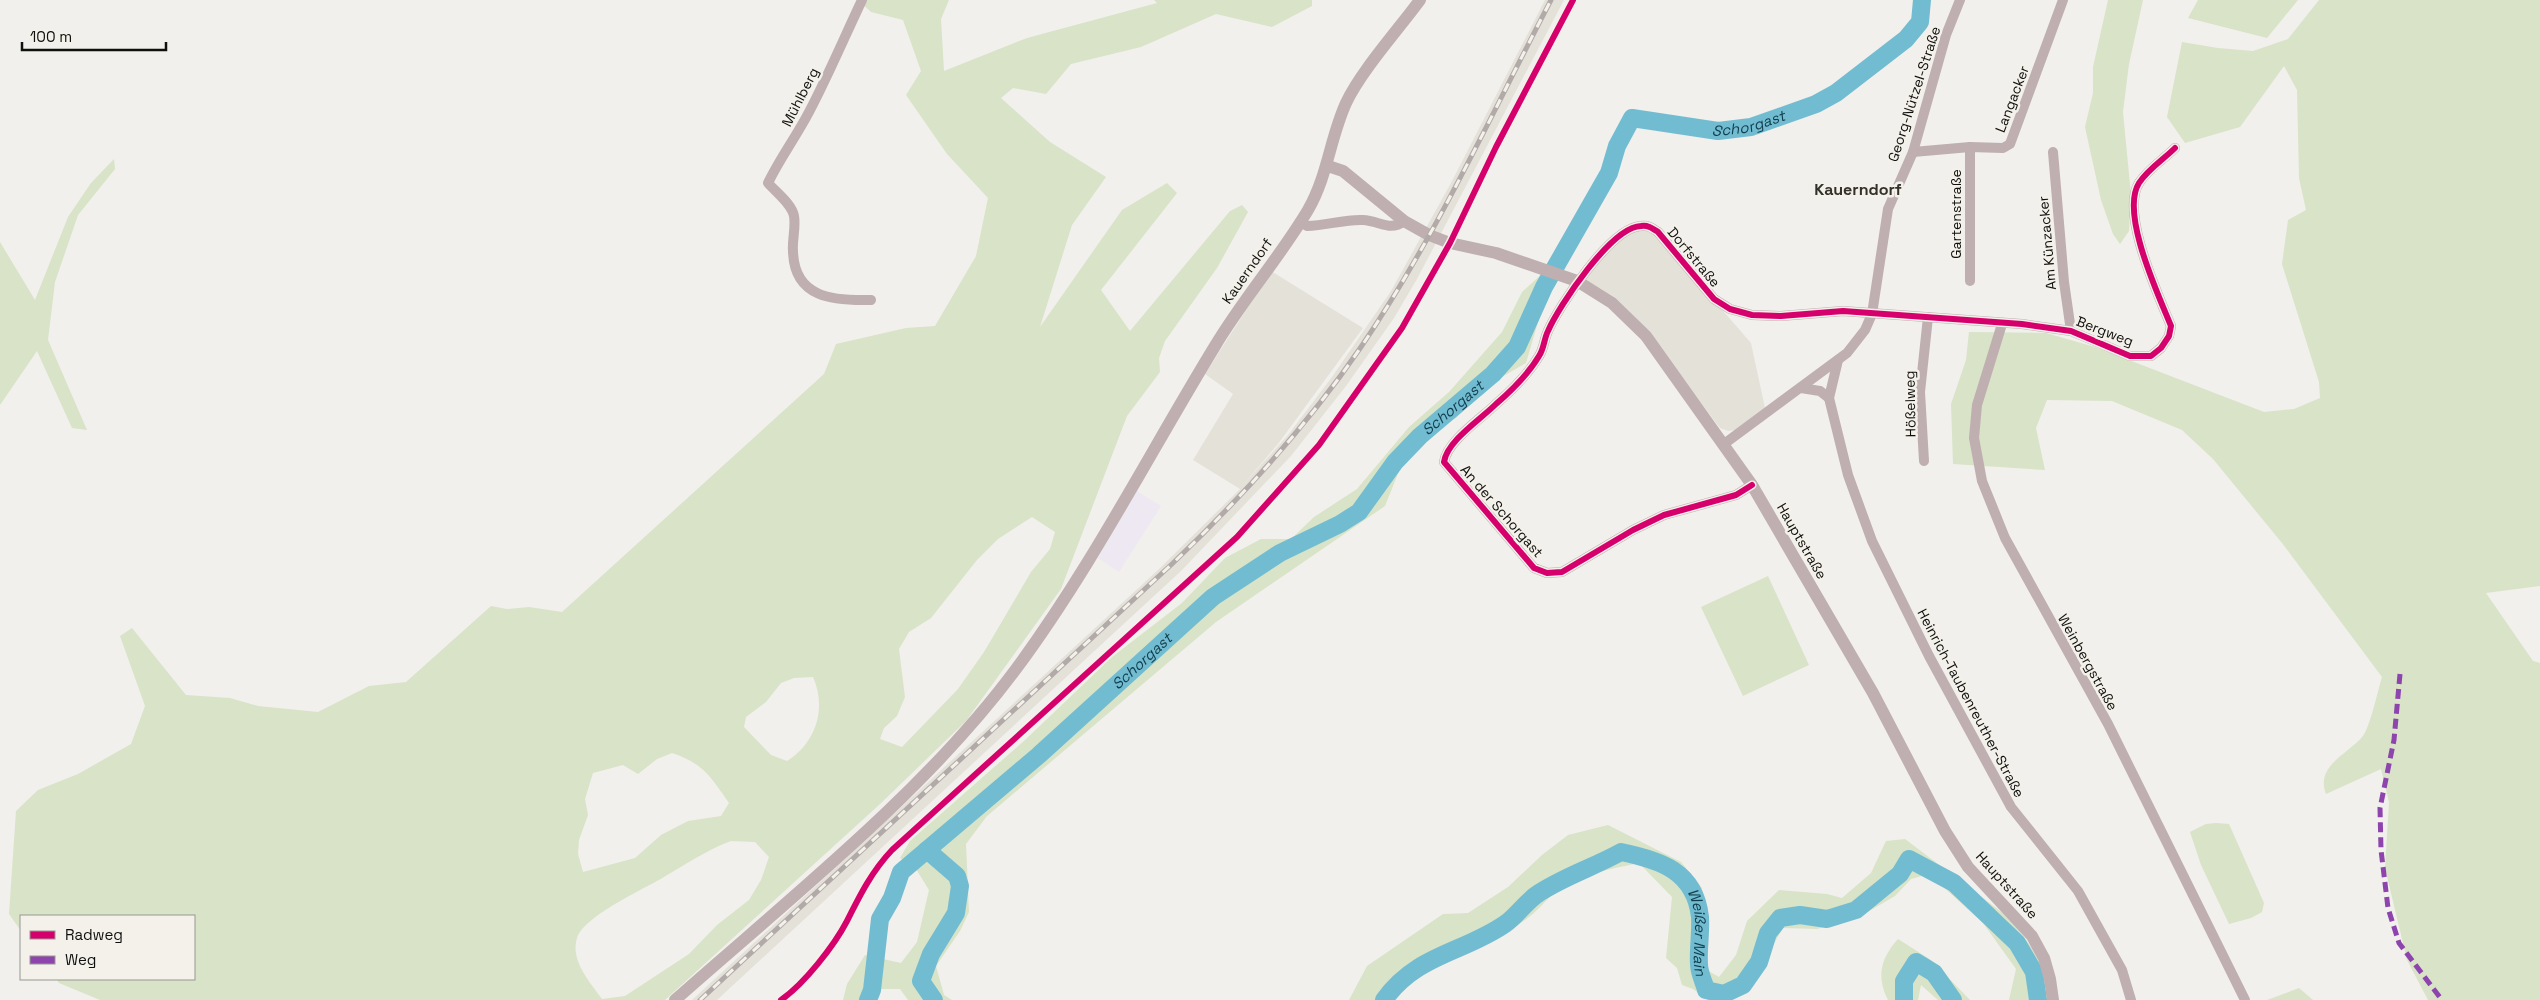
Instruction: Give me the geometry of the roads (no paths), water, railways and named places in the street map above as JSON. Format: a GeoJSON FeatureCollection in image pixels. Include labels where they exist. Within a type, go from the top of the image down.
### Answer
{"type":"FeatureCollection","features":[{"type":"Feature","properties":{"kind":"main road","name":"Kauerndorf"},"geometry":{"type":"LineString","coordinates":[[676,1000],[869,828],[947,751],[1015,670],[1090,558],[1244,300],[1300,222],[1319,190],[1328,166],[1346,102],[1356,85],[1420,0]]}},
{"type":"Feature","properties":{"kind":"main road","name":"Hauptstraße"},"geometry":{"type":"LineString","coordinates":[[1328,166],[1343,171],[1404,221],[1442,241],[1496,253],[1571,279],[1612,303],[1646,336],[1752,486],[1873,693],[1945,831],[1968,867],[2032,936],[2044,958],[2053,1000]]}},
{"type":"Feature","properties":{"kind":"street","name":"Mühlberg"},"geometry":{"type":"LineString","coordinates":[[862,0],[824,83],[796,136],[780,158],[768,183],[789,206],[794,215],[793,252],[797,275],[812,292],[833,299],[871,300]]}},
{"type":"Feature","properties":{"kind":"street","name":"Georg-Nützel-Straße"},"geometry":{"type":"LineString","coordinates":[[1872,314],[1888,209],[1913,152],[1946,35],[1960,0]]}},
{"type":"Feature","properties":{"kind":"street","name":"Langacker"},"geometry":{"type":"LineString","coordinates":[[1913,152],[1970,147],[2002,148],[2010,144],[2063,0]]}},
{"type":"Feature","properties":{"kind":"street","name":"Gartenstraße"},"geometry":{"type":"LineString","coordinates":[[1970,147],[1970,281]]}},
{"type":"Feature","properties":{"kind":"street","name":"Bergweg"},"geometry":{"type":"LineString","coordinates":[[1872,314],[2022,324],[2071,330],[2130,356],[2151,356],[2161,348],[2169,336],[2171,326],[2137,234],[2133,216],[2133,200],[2138,184],[2175,148]]}},
{"type":"Feature","properties":{"kind":"street","name":"Am Künzacker"},"geometry":{"type":"LineString","coordinates":[[2053,152],[2064,282],[2071,330]]}},
{"type":"Feature","properties":{"kind":"street"},"geometry":{"type":"LineString","coordinates":[[1300,222],[1307,226],[1313,226],[1345,220],[1366,220],[1389,227],[1397,227],[1404,221]]}},
{"type":"Feature","properties":{"kind":"street","name":"Dorfstraße"},"geometry":{"type":"LineString","coordinates":[[1571,279],[1625,232],[1639,225],[1650,226],[1682,258],[1714,299],[1730,310],[1752,315],[1781,316],[1843,311],[1872,314]]}},
{"type":"Feature","properties":{"kind":"street","name":"An der Schorgast"},"geometry":{"type":"LineString","coordinates":[[1571,279],[1548,332],[1540,356],[1497,404],[1470,426],[1444,456],[1444,462],[1534,568],[1547,573],[1562,572],[1633,530],[1664,516],[1736,495],[1752,486]]}},
{"type":"Feature","properties":{"kind":"street"},"geometry":{"type":"LineString","coordinates":[[1724,444],[1847,353],[1865,330],[1872,314]]}},
{"type":"Feature","properties":{"kind":"street","name":"Hößelweg"},"geometry":{"type":"LineString","coordinates":[[1924,461],[1920,392],[1928,318]]}},
{"type":"Feature","properties":{"kind":"street","name":"Weinbergstraße"},"geometry":{"type":"LineString","coordinates":[[2002,324],[1977,405],[1974,438],[1982,481],[2005,538],[2108,724],[2245,1000]]}},
{"type":"Feature","properties":{"kind":"street","name":"Heinrich-Taubenreuther-Straße"},"geometry":{"type":"LineString","coordinates":[[1838,360],[1829,398],[1848,475],[1872,541],[1929,656],[2011,807],[2078,891],[2122,970],[2131,1000]]}},
{"type":"Feature","properties":{"kind":"street"},"geometry":{"type":"LineString","coordinates":[[1801,388],[1820,392],[1829,398]]}},
{"type":"Feature","properties":{"kind":"waterway","name":"Schorgast"},"geometry":{"type":"LineString","coordinates":[[868,1000],[872,990],[880,919],[892,898],[901,872],[1039,755],[1213,597],[1280,553],[1340,524],[1359,512],[1395,462],[1420,436],[1493,374],[1517,347],[1544,287],[1609,173],[1617,146],[1632,118],[1718,131],[1751,127],[1816,104],[1836,93],[1906,39],[1920,22],[1922,0]]}},
{"type":"Feature","properties":{"kind":"waterway","name":"Schorgast"},"geometry":{"type":"LineString","coordinates":[[927,850],[957,876],[960,886],[956,913],[931,954],[921,981],[934,1000]]}},
{"type":"Feature","properties":{"kind":"waterway","name":"Weißer Main"},"geometry":{"type":"LineString","coordinates":[[1384,1000],[1397,985],[1426,963],[1489,934],[1510,920],[1539,893],[1621,852],[1662,864],[1683,878],[1691,889],[1697,901],[1700,917],[1699,967],[1706,990],[1724,994],[1743,985],[1759,962],[1768,933],[1780,918],[1800,915],[1827,919],[1856,910],[1900,874],[1909,859],[1954,883],[2017,943],[2034,972],[2038,1000]]}},
{"type":"Feature","properties":{"kind":"waterway","name":"Weißer Main"},"geometry":{"type":"LineString","coordinates":[[1904,1000],[1904,981],[1916,962],[1934,973],[1953,1000]]}},
{"type":"Feature","properties":{"kind":"railway"},"geometry":{"type":"LineString","coordinates":[[700,1000],[1173,563],[1224,513],[1296,433],[1319,405],[1388,306],[1438,220],[1551,0]]}},
{"type":"Feature","properties":{"kind":"district","name":"Kauerndorf"},"geometry":{"type":"Point","coordinates":[1858,189]}}]}
